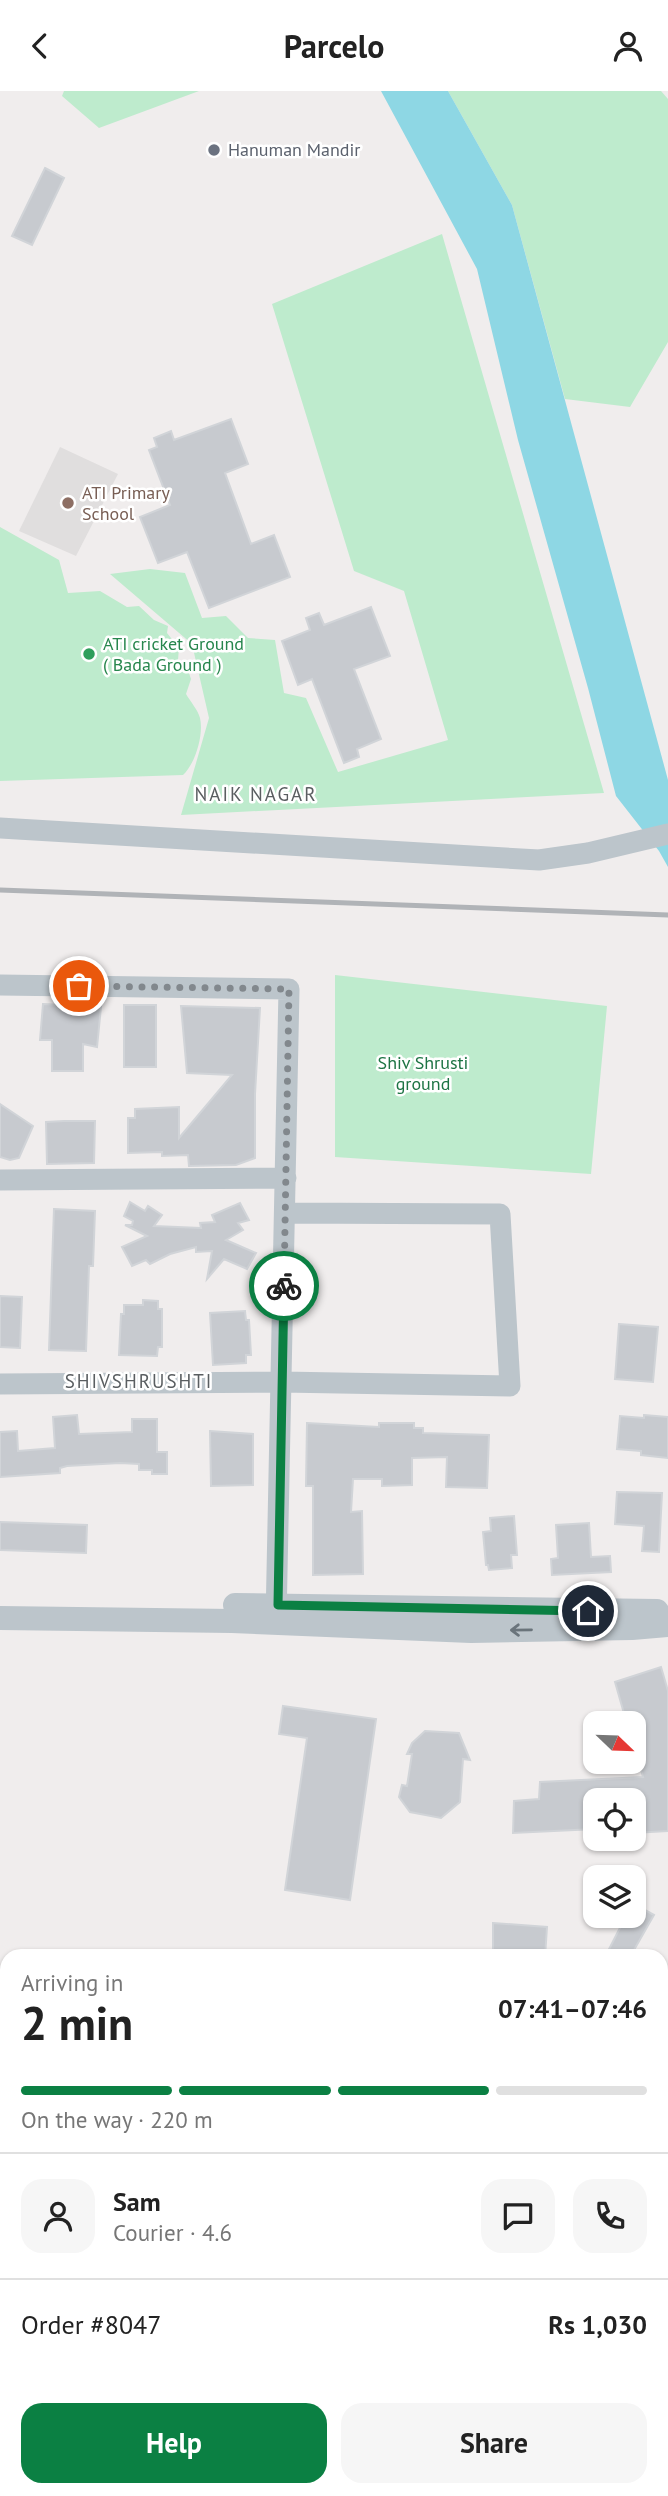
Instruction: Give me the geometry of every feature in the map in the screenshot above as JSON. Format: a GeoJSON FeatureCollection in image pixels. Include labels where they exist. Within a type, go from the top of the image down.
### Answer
{"type":"FeatureCollection","features":[{"type":"Feature","properties":{"kind":"street"},"geometry":{"type":"LineString","coordinates":[[0,828],[539,860],[588,853],[668,834]]}},
{"type":"Feature","properties":{"kind":"street"},"geometry":{"type":"LineString","coordinates":[[0,985],[289,989],[277,1614]]}},
{"type":"Feature","properties":{"kind":"street"},"geometry":{"type":"LineString","coordinates":[[0,1180],[286,1178]]}},
{"type":"Feature","properties":{"kind":"street"},"geometry":{"type":"LineString","coordinates":[[0,1384],[282,1381],[510,1386],[500,1214],[285,1213]]}},
{"type":"Feature","properties":{"kind":"street"},"geometry":{"type":"LineString","coordinates":[[0,1602],[277,1614],[471,1631],[668,1625]]}},
{"type":"Feature","properties":{"kind":"street"},"geometry":{"type":"LineString","coordinates":[[0,1618],[668,1610]]}},
{"type":"Feature","properties":{"kind":"shaded area","name":"ATI Primary School"},"geometry":{"type":"Polygon","coordinates":[[[60,447],[118,474],[76,556],[19,531],[60,447]]]}},
{"type":"Feature","properties":{"kind":"green space"},"geometry":{"type":"Polygon","coordinates":[[[64,91],[199,91],[99,128],[62,96],[64,91]]]}},
{"type":"Feature","properties":{"kind":"green space"},"geometry":{"type":"Polygon","coordinates":[[[448,91],[661,91],[668,99],[668,342],[630,407],[565,399],[512,205],[448,91]]]}},
{"type":"Feature","properties":{"kind":"green space"},"geometry":{"type":"Polygon","coordinates":[[[442,234],[604,793],[181,815],[209,718],[192,644],[110,574],[150,569],[185,573],[202,618],[226,616],[248,638],[275,640],[284,693],[306,698],[338,772],[448,740],[404,591],[354,571],[272,304],[442,234]]]}},
{"type":"Feature","properties":{"kind":"green space","name":"ATI cricket Ground ( Bada Ground )"},"geometry":{"type":"Polygon","coordinates":[[[0,527],[59,560],[68,593],[100,591],[127,607],[139,606],[154,620],[168,626],[167,633],[179,648],[178,660],[186,664],[191,679],[186,694],[198,712],[201,725],[195,757],[183,775],[0,781],[0,527]]]}},
{"type":"Feature","properties":{"kind":"green space","name":"Shiv Shrusti ground"},"geometry":{"type":"Polygon","coordinates":[[[335,975],[607,1006],[591,1174],[335,1157],[335,975]]]}},
{"type":"Feature","properties":{"kind":"water"},"geometry":{"type":"Polygon","coordinates":[[[381,91],[448,91],[512,205],[668,780],[668,867],[659,851],[616,796],[518,440],[477,269],[381,91]]]}},
{"type":"Feature","properties":{"kind":"building"},"geometry":{"type":"Polygon","coordinates":[[[45,168],[64,178],[32,245],[12,236],[45,168]]]}},
{"type":"Feature","properties":{"kind":"building"},"geometry":{"type":"Polygon","coordinates":[[[231,419],[248,464],[225,473],[251,544],[274,535],[290,577],[209,608],[187,552],[158,563],[140,517],[170,505],[149,450],[157,447],[154,438],[171,431],[174,440],[231,419]]]}},
{"type":"Feature","properties":{"kind":"building"},"geometry":{"type":"Polygon","coordinates":[[[371,607],[390,656],[354,669],[381,739],[357,749],[359,757],[344,763],[312,679],[298,685],[282,641],[310,630],[306,618],[319,613],[324,625],[371,607]]]}},
{"type":"Feature","properties":{"kind":"building"},"geometry":{"type":"Polygon","coordinates":[[[43,1004],[101,1007],[97,1047],[83,1044],[83,1071],[52,1071],[52,1040],[40,1040],[43,1004]]]}},
{"type":"Feature","properties":{"kind":"building"},"geometry":{"type":"Polygon","coordinates":[[[124,1005],[156,1005],[156,1067],[124,1067],[124,1005]]]}},
{"type":"Feature","properties":{"kind":"building"},"geometry":{"type":"Polygon","coordinates":[[[181,1006],[260,1008],[255,1094],[255,1158],[236,1165],[189,1166],[188,1155],[162,1156],[162,1152],[128,1153],[128,1118],[135,1118],[135,1109],[179,1107],[179,1138],[232,1075],[187,1073],[181,1006]]]}},
{"type":"Feature","properties":{"kind":"building"},"geometry":{"type":"Polygon","coordinates":[[[0,1104],[33,1126],[19,1158],[10,1160],[0,1157],[0,1104]]]}},
{"type":"Feature","properties":{"kind":"building"},"geometry":{"type":"Polygon","coordinates":[[[95,1121],[94,1163],[47,1164],[46,1122],[95,1121]]]}},
{"type":"Feature","properties":{"kind":"building"},"geometry":{"type":"Polygon","coordinates":[[[130,1202],[145,1211],[148,1206],[162,1215],[154,1226],[201,1228],[200,1223],[215,1222],[212,1215],[240,1203],[249,1220],[238,1223],[243,1230],[226,1240],[256,1253],[247,1269],[224,1259],[207,1279],[212,1251],[196,1252],[196,1247],[170,1254],[150,1264],[146,1260],[132,1266],[122,1247],[147,1236],[125,1225],[132,1225],[133,1221],[124,1216],[130,1202]]]}},
{"type":"Feature","properties":{"kind":"building"},"geometry":{"type":"Polygon","coordinates":[[[54,1209],[95,1211],[93,1266],[89,1266],[86,1351],[49,1350],[54,1209]]]}},
{"type":"Feature","properties":{"kind":"building"},"geometry":{"type":"Polygon","coordinates":[[[0,1296],[22,1297],[20,1348],[0,1347],[0,1296]]]}},
{"type":"Feature","properties":{"kind":"building"},"geometry":{"type":"Polygon","coordinates":[[[143,1300],[158,1301],[158,1309],[162,1309],[162,1347],[158,1347],[157,1356],[119,1355],[124,1305],[143,1305],[143,1300]]]}},
{"type":"Feature","properties":{"kind":"building"},"geometry":{"type":"Polygon","coordinates":[[[245,1311],[246,1320],[249,1320],[251,1355],[246,1355],[246,1363],[213,1365],[210,1313],[245,1311]]]}},
{"type":"Feature","properties":{"kind":"building"},"geometry":{"type":"Polygon","coordinates":[[[619,1324],[658,1327],[653,1382],[615,1379],[619,1324]]]}},
{"type":"Feature","properties":{"kind":"building"},"geometry":{"type":"Polygon","coordinates":[[[77,1415],[79,1434],[132,1432],[132,1419],[157,1419],[157,1452],[167,1452],[167,1474],[152,1474],[152,1470],[139,1470],[139,1464],[120,1463],[67,1466],[60,1468],[60,1473],[0,1477],[0,1432],[17,1431],[18,1451],[55,1448],[53,1417],[77,1415]]]}},
{"type":"Feature","properties":{"kind":"building"},"geometry":{"type":"Polygon","coordinates":[[[644,1415],[668,1417],[668,1458],[641,1455],[641,1451],[617,1449],[620,1416],[644,1418],[644,1415]]]}},
{"type":"Feature","properties":{"kind":"building"},"geometry":{"type":"Polygon","coordinates":[[[307,1423],[379,1427],[379,1423],[414,1423],[414,1428],[423,1428],[423,1433],[489,1435],[487,1488],[446,1487],[447,1457],[412,1458],[412,1485],[382,1486],[382,1479],[353,1479],[351,1512],[362,1511],[363,1574],[313,1575],[313,1486],[306,1486],[307,1423]]]}},
{"type":"Feature","properties":{"kind":"building"},"geometry":{"type":"Polygon","coordinates":[[[210,1431],[253,1434],[253,1485],[211,1486],[210,1431]]]}},
{"type":"Feature","properties":{"kind":"building"},"geometry":{"type":"Polygon","coordinates":[[[617,1492],[662,1493],[659,1552],[642,1551],[644,1526],[615,1524],[617,1492]]]}},
{"type":"Feature","properties":{"kind":"building"},"geometry":{"type":"Polygon","coordinates":[[[514,1516],[517,1555],[511,1555],[512,1568],[489,1570],[486,1565],[483,1532],[491,1531],[490,1518],[514,1516]]]}},
{"type":"Feature","properties":{"kind":"building"},"geometry":{"type":"Polygon","coordinates":[[[0,1522],[87,1525],[86,1553],[0,1550],[0,1522]]]}},
{"type":"Feature","properties":{"kind":"building"},"geometry":{"type":"Polygon","coordinates":[[[589,1523],[591,1557],[610,1556],[611,1572],[552,1575],[551,1559],[558,1558],[556,1525],[589,1523]]]}},
{"type":"Feature","properties":{"kind":"building"},"geometry":{"type":"Polygon","coordinates":[[[661,1667],[668,1691],[668,1831],[646,1832],[646,1788],[583,1788],[583,1830],[513,1833],[514,1801],[539,1799],[540,1782],[646,1775],[646,1711],[623,1711],[615,1682],[661,1667]]]}},
{"type":"Feature","properties":{"kind":"building"},"geometry":{"type":"Polygon","coordinates":[[[283,1706],[376,1719],[350,1900],[285,1890],[307,1738],[279,1734],[283,1706]]]}},
{"type":"Feature","properties":{"kind":"building"},"geometry":{"type":"Polygon","coordinates":[[[425,1731],[459,1733],[470,1760],[463,1759],[460,1802],[441,1818],[410,1812],[399,1797],[402,1785],[407,1786],[412,1754],[407,1754],[412,1743],[425,1731]]]}},
{"type":"Feature","properties":{"kind":"building"},"geometry":{"type":"Polygon","coordinates":[[[646,1911],[654,1915],[635,1949],[609,1949],[620,1928],[646,1928],[646,1911]]]}},
{"type":"Feature","properties":{"kind":"building"},"geometry":{"type":"Polygon","coordinates":[[[493,1923],[547,1927],[546,1949],[493,1949],[493,1923]]]}},
{"type":"Feature","properties":{"kind":"railway"},"geometry":{"type":"LineString","coordinates":[[0,890],[668,915]]}},
{"type":"Feature","properties":{"kind":"way so far"},"geometry":{"type":"LineString","coordinates":[[79,986],[289,989],[284,1286]]}},
{"type":"Feature","properties":{"kind":"place","name":"Hanuman Mandir"},"geometry":{"type":"Point","coordinates":[214,150]}},
{"type":"Feature","properties":{"kind":"place","name":"ATI Primary School"},"geometry":{"type":"Point","coordinates":[68,503]}},
{"type":"Feature","properties":{"kind":"place","name":"ATI cricket Ground ( Bada Ground )"},"geometry":{"type":"Point","coordinates":[89,654]}},
{"type":"Feature","properties":{"kind":"district","name":"NAIK NAGAR"},"geometry":{"type":"Point","coordinates":[256,794]}},
{"type":"Feature","properties":{"kind":"district","name":"SHIVSHRUSHTI"},"geometry":{"type":"Point","coordinates":[139,1381]}},
{"type":"Feature","properties":{"kind":"route"},"geometry":{"type":"LineString","coordinates":[[284,1286],[278,1605],[588,1611]]}}]}
